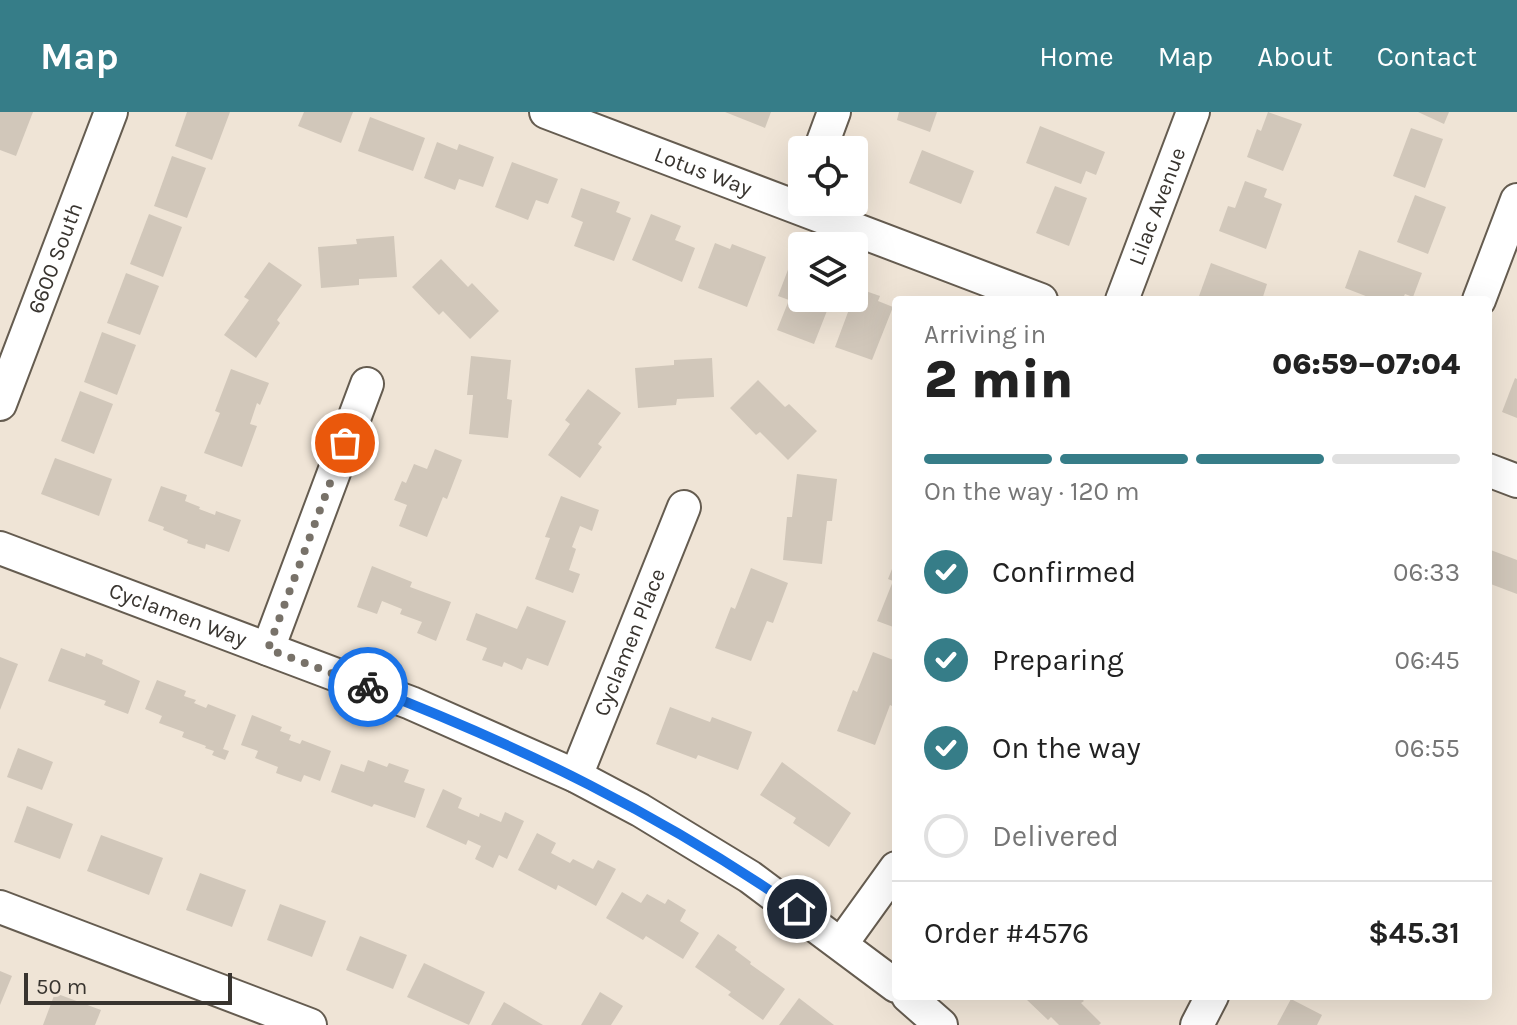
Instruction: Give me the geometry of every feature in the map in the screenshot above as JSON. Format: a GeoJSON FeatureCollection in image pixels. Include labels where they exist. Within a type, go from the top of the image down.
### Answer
{"type":"FeatureCollection","features":[{"type":"Feature","properties":{"kind":"street","name":"6600 South"},"geometry":{"type":"LineString","coordinates":[[0,404],[111,112]]}},
{"type":"Feature","properties":{"kind":"street","name":"Lotus Way"},"geometry":{"type":"LineString","coordinates":[[546,112],[788,199]]}},
{"type":"Feature","properties":{"kind":"street"},"geometry":{"type":"LineString","coordinates":[[825,136],[834,112]]}},
{"type":"Feature","properties":{"kind":"street","name":"Lilac Avenue"},"geometry":{"type":"LineString","coordinates":[[1124,296],[1193,112]]}},
{"type":"Feature","properties":{"kind":"street"},"geometry":{"type":"LineString","coordinates":[[1481,296],[1517,200]]}},
{"type":"Feature","properties":{"kind":"street","name":"Lotus Way"},"geometry":{"type":"LineString","coordinates":[[832,216],[1031,296]]}},
{"type":"Feature","properties":{"kind":"street"},"geometry":{"type":"LineString","coordinates":[[268,649],[367,384]]}},
{"type":"Feature","properties":{"kind":"street"},"geometry":{"type":"LineString","coordinates":[[1492,472],[1517,481]]}},
{"type":"Feature","properties":{"kind":"street","name":"Cyclamen Place"},"geometry":{"type":"LineString","coordinates":[[576,776],[684,507]]}},
{"type":"Feature","properties":{"kind":"street","name":"Cyclamen Way"},"geometry":{"type":"LineString","coordinates":[[0,548],[466,726],[576,776],[714,854],[842,943],[892,983]]}},
{"type":"Feature","properties":{"kind":"street"},"geometry":{"type":"LineString","coordinates":[[842,943],[892,874]]}},
{"type":"Feature","properties":{"kind":"street"},"geometry":{"type":"LineString","coordinates":[[0,907],[310,1025]]}},
{"type":"Feature","properties":{"kind":"street"},"geometry":{"type":"LineString","coordinates":[[913,1000],[941,1025]]}},
{"type":"Feature","properties":{"kind":"street"},"geometry":{"type":"LineString","coordinates":[[1197,1025],[1210,1000]]}},
{"type":"Feature","properties":{"kind":"building"},"geometry":{"type":"Polygon","coordinates":[[[0,112],[33,112],[16,156],[0,150],[0,112]]]}},
{"type":"Feature","properties":{"kind":"building"},"geometry":{"type":"Polygon","coordinates":[[[187,112],[230,112],[212,160],[175,146],[187,112]]]}},
{"type":"Feature","properties":{"kind":"building"},"geometry":{"type":"Polygon","coordinates":[[[304,112],[353,112],[341,143],[298,126],[304,112]]]}},
{"type":"Feature","properties":{"kind":"building"},"geometry":{"type":"Polygon","coordinates":[[[725,112],[771,112],[765,128],[725,112]]]}},
{"type":"Feature","properties":{"kind":"building"},"geometry":{"type":"Polygon","coordinates":[[[899,112],[937,112],[930,132],[897,120],[899,112]]]}},
{"type":"Feature","properties":{"kind":"building"},"geometry":{"type":"Polygon","coordinates":[[[1268,112],[1302,124],[1283,171],[1247,157],[1257,129],[1261,131],[1268,112]]]}},
{"type":"Feature","properties":{"kind":"building"},"geometry":{"type":"Polygon","coordinates":[[[1418,112],[1449,112],[1444,124],[1418,112]]]}},
{"type":"Feature","properties":{"kind":"building"},"geometry":{"type":"Polygon","coordinates":[[[370,117],[425,138],[413,171],[358,151],[370,117]]]}},
{"type":"Feature","properties":{"kind":"building"},"geometry":{"type":"Polygon","coordinates":[[[1040,126],[1105,152],[1096,175],[1086,171],[1081,184],[1026,163],[1040,126]]]}},
{"type":"Feature","properties":{"kind":"building"},"geometry":{"type":"Polygon","coordinates":[[[1411,128],[1443,139],[1425,188],[1393,176],[1411,128]]]}},
{"type":"Feature","properties":{"kind":"building"},"geometry":{"type":"Polygon","coordinates":[[[437,142],[457,150],[459,144],[494,157],[483,187],[459,179],[455,190],[424,178],[437,142]]]}},
{"type":"Feature","properties":{"kind":"building"},"geometry":{"type":"Polygon","coordinates":[[[922,150],[974,171],[961,204],[909,183],[922,150]]]}},
{"type":"Feature","properties":{"kind":"building"},"geometry":{"type":"Polygon","coordinates":[[[172,156],[206,168],[187,218],[154,206],[172,156]]]}},
{"type":"Feature","properties":{"kind":"building"},"geometry":{"type":"Polygon","coordinates":[[[512,162],[558,179],[548,204],[536,200],[528,220],[495,207],[512,162]]]}},
{"type":"Feature","properties":{"kind":"building"},"geometry":{"type":"Polygon","coordinates":[[[1245,181],[1267,189],[1264,197],[1282,204],[1266,249],[1219,231],[1228,206],[1235,208],[1245,181]]]}},
{"type":"Feature","properties":{"kind":"building"},"geometry":{"type":"Polygon","coordinates":[[[1055,186],[1087,198],[1069,246],[1036,233],[1055,186]]]}},
{"type":"Feature","properties":{"kind":"building"},"geometry":{"type":"Polygon","coordinates":[[[581,188],[620,202],[616,212],[631,218],[614,261],[574,246],[583,222],[571,217],[581,188]]]}},
{"type":"Feature","properties":{"kind":"building"},"geometry":{"type":"Polygon","coordinates":[[[1415,195],[1446,207],[1428,254],[1397,242],[1415,195]]]}},
{"type":"Feature","properties":{"kind":"building"},"geometry":{"type":"Polygon","coordinates":[[[149,214],[182,227],[163,277],[130,264],[149,214]]]}},
{"type":"Feature","properties":{"kind":"building"},"geometry":{"type":"Polygon","coordinates":[[[651,214],[681,226],[675,240],[695,248],[682,282],[632,260],[651,214]]]}},
{"type":"Feature","properties":{"kind":"building"},"geometry":{"type":"Polygon","coordinates":[[[394,236],[397,277],[359,279],[359,285],[321,288],[318,247],[357,244],[356,239],[394,236]]]}},
{"type":"Feature","properties":{"kind":"building"},"geometry":{"type":"Polygon","coordinates":[[[715,243],[730,249],[732,244],[766,257],[747,307],[698,288],[715,243]]]}},
{"type":"Feature","properties":{"kind":"building"},"geometry":{"type":"Polygon","coordinates":[[[1359,250],[1422,273],[1413,296],[1366,296],[1345,288],[1359,250]]]}},
{"type":"Feature","properties":{"kind":"building"},"geometry":{"type":"Polygon","coordinates":[[[441,259],[468,287],[472,283],[499,311],[470,339],[443,311],[439,315],[412,287],[441,259]]]}},
{"type":"Feature","properties":{"kind":"building"},"geometry":{"type":"Polygon","coordinates":[[[269,262],[302,285],[277,320],[280,323],[256,358],[224,335],[249,300],[244,297],[269,262]]]}},
{"type":"Feature","properties":{"kind":"building"},"geometry":{"type":"Polygon","coordinates":[[[1211,263],[1267,284],[1263,296],[1199,296],[1211,263]]]}},
{"type":"Feature","properties":{"kind":"building"},"geometry":{"type":"Polygon","coordinates":[[[788,270],[788,300],[778,296],[788,270]]]}},
{"type":"Feature","properties":{"kind":"building"},"geometry":{"type":"Polygon","coordinates":[[[126,273],[159,286],[140,335],[107,323],[126,273]]]}},
{"type":"Feature","properties":{"kind":"building"},"geometry":{"type":"Polygon","coordinates":[[[868,292],[880,296],[878,301],[892,307],[872,360],[835,347],[848,312],[868,312],[868,292]]]}},
{"type":"Feature","properties":{"kind":"building"},"geometry":{"type":"Polygon","coordinates":[[[788,302],[788,312],[827,312],[814,344],[777,330],[788,302]]]}},
{"type":"Feature","properties":{"kind":"building"},"geometry":{"type":"Polygon","coordinates":[[[102,332],[136,345],[117,395],[84,382],[102,332]]]}},
{"type":"Feature","properties":{"kind":"building"},"geometry":{"type":"Polygon","coordinates":[[[471,356],[511,360],[507,399],[512,400],[508,438],[469,434],[473,395],[467,395],[471,356]]]}},
{"type":"Feature","properties":{"kind":"building"},"geometry":{"type":"Polygon","coordinates":[[[712,358],[714,397],[677,399],[676,405],[638,408],[635,368],[674,365],[674,360],[712,358]]]}},
{"type":"Feature","properties":{"kind":"building"},"geometry":{"type":"Polygon","coordinates":[[[231,369],[269,383],[260,405],[257,403],[250,424],[257,426],[242,467],[204,453],[220,413],[215,411],[231,369]]]}},
{"type":"Feature","properties":{"kind":"building"},"geometry":{"type":"Polygon","coordinates":[[[1517,379],[1517,418],[1502,412],[1517,379]]]}},
{"type":"Feature","properties":{"kind":"building"},"geometry":{"type":"Polygon","coordinates":[[[758,380],[785,407],[789,404],[817,431],[788,460],[760,432],[756,435],[730,408],[758,380]]]}},
{"type":"Feature","properties":{"kind":"building"},"geometry":{"type":"Polygon","coordinates":[[[588,389],[621,413],[598,444],[602,447],[580,478],[548,455],[570,424],[565,420],[588,389]]]}},
{"type":"Feature","properties":{"kind":"building"},"geometry":{"type":"Polygon","coordinates":[[[80,391],[113,404],[94,454],[61,441],[80,391]]]}},
{"type":"Feature","properties":{"kind":"building"},"geometry":{"type":"Polygon","coordinates":[[[435,449],[462,460],[447,499],[443,497],[427,537],[399,526],[407,505],[394,500],[414,464],[427,469],[435,449]]]}},
{"type":"Feature","properties":{"kind":"building"},"geometry":{"type":"Polygon","coordinates":[[[55,458],[112,479],[99,516],[41,494],[55,458]]]}},
{"type":"Feature","properties":{"kind":"building"},"geometry":{"type":"Polygon","coordinates":[[[797,474],[837,479],[832,521],[827,521],[822,564],[783,560],[787,517],[792,517],[797,474]]]}},
{"type":"Feature","properties":{"kind":"building"},"geometry":{"type":"Polygon","coordinates":[[[161,486],[187,495],[185,501],[199,509],[241,520],[229,552],[206,544],[205,549],[187,543],[188,540],[148,521],[161,486]]]}},
{"type":"Feature","properties":{"kind":"building"},"geometry":{"type":"Polygon","coordinates":[[[561,496],[599,510],[592,531],[580,526],[572,547],[576,549],[569,570],[580,574],[573,593],[535,579],[550,538],[545,537],[561,496]]]}},
{"type":"Feature","properties":{"kind":"building"},"geometry":{"type":"Polygon","coordinates":[[[1492,551],[1517,560],[1517,594],[1492,585],[1492,551]]]}},
{"type":"Feature","properties":{"kind":"building"},"geometry":{"type":"Polygon","coordinates":[[[372,566],[412,582],[410,587],[451,602],[436,641],[417,633],[422,622],[400,614],[402,609],[382,601],[377,614],[357,607],[372,566]]]}},
{"type":"Feature","properties":{"kind":"building"},"geometry":{"type":"Polygon","coordinates":[[[751,568],[788,583],[773,623],[767,621],[751,661],[715,648],[751,568]]]}},
{"type":"Feature","properties":{"kind":"building"},"geometry":{"type":"Polygon","coordinates":[[[892,584],[892,627],[877,621],[892,584]]]}},
{"type":"Feature","properties":{"kind":"building"},"geometry":{"type":"Polygon","coordinates":[[[527,606],[566,621],[548,666],[527,658],[522,670],[504,662],[502,667],[482,660],[487,648],[466,640],[476,613],[517,629],[527,606]]]}},
{"type":"Feature","properties":{"kind":"building"},"geometry":{"type":"Polygon","coordinates":[[[61,648],[103,660],[102,664],[140,681],[128,714],[104,705],[106,701],[48,681],[61,648]]]}},
{"type":"Feature","properties":{"kind":"building"},"geometry":{"type":"Polygon","coordinates":[[[873,652],[892,659],[892,706],[875,745],[837,731],[853,690],[857,692],[873,652]]]}},
{"type":"Feature","properties":{"kind":"building"},"geometry":{"type":"Polygon","coordinates":[[[0,657],[18,664],[0,710],[0,657]]]}},
{"type":"Feature","properties":{"kind":"building"},"geometry":{"type":"Polygon","coordinates":[[[157,680],[186,691],[184,696],[196,700],[194,703],[206,708],[208,704],[236,715],[223,749],[229,751],[225,760],[212,755],[214,751],[206,746],[182,737],[184,732],[159,723],[162,716],[145,709],[157,680]]]}},
{"type":"Feature","properties":{"kind":"building"},"geometry":{"type":"Polygon","coordinates":[[[670,707],[710,722],[712,717],[752,732],[738,770],[656,744],[670,707]]]}},
{"type":"Feature","properties":{"kind":"building"},"geometry":{"type":"Polygon","coordinates":[[[252,715],[282,727],[280,731],[291,735],[289,740],[300,744],[302,740],[331,751],[320,781],[304,775],[301,782],[276,773],[278,767],[255,758],[258,751],[241,745],[252,715]]]}},
{"type":"Feature","properties":{"kind":"building"},"geometry":{"type":"Polygon","coordinates":[[[18,748],[53,762],[42,790],[7,777],[18,748]]]}},
{"type":"Feature","properties":{"kind":"building"},"geometry":{"type":"Polygon","coordinates":[[[368,760],[409,770],[404,782],[425,789],[415,818],[331,792],[341,764],[364,772],[368,760]]]}},
{"type":"Feature","properties":{"kind":"building"},"geometry":{"type":"Polygon","coordinates":[[[782,762],[851,813],[829,847],[793,823],[796,818],[760,795],[782,762]]]}},
{"type":"Feature","properties":{"kind":"building"},"geometry":{"type":"Polygon","coordinates":[[[443,789],[462,798],[458,808],[479,817],[480,813],[501,822],[505,812],[524,821],[507,859],[499,855],[493,868],[475,859],[481,846],[468,840],[466,845],[426,827],[443,789]]]}},
{"type":"Feature","properties":{"kind":"building"},"geometry":{"type":"Polygon","coordinates":[[[27,806],[73,824],[60,859],[14,842],[27,806]]]}},
{"type":"Feature","properties":{"kind":"building"},"geometry":{"type":"Polygon","coordinates":[[[537,833],[556,843],[551,853],[570,863],[573,859],[593,869],[598,860],[616,869],[596,906],[558,885],[556,890],[518,870],[537,833]]]}},
{"type":"Feature","properties":{"kind":"building"},"geometry":{"type":"Polygon","coordinates":[[[101,835],[163,858],[149,895],[87,871],[101,835]]]}},
{"type":"Feature","properties":{"kind":"building"},"geometry":{"type":"Polygon","coordinates":[[[200,873],[246,890],[232,927],[186,910],[200,873]]]}},
{"type":"Feature","properties":{"kind":"building"},"geometry":{"type":"Polygon","coordinates":[[[622,892],[641,903],[647,894],[665,904],[668,899],[686,910],[680,921],[699,933],[683,959],[646,936],[643,940],[606,918],[622,892]]]}},
{"type":"Feature","properties":{"kind":"building"},"geometry":{"type":"Polygon","coordinates":[[[280,904],[326,921],[312,957],[267,940],[280,904]]]}},
{"type":"Feature","properties":{"kind":"building"},"geometry":{"type":"Polygon","coordinates":[[[718,934],[737,947],[735,950],[750,964],[785,989],[763,1020],[728,995],[731,992],[695,967],[718,934]]]}},
{"type":"Feature","properties":{"kind":"building"},"geometry":{"type":"Polygon","coordinates":[[[360,936],[407,955],[393,989],[346,970],[360,936]]]}},
{"type":"Feature","properties":{"kind":"building"},"geometry":{"type":"Polygon","coordinates":[[[424,963],[485,992],[469,1025],[407,997],[424,963]]]}},
{"type":"Feature","properties":{"kind":"building"},"geometry":{"type":"Polygon","coordinates":[[[0,971],[12,976],[0,1005],[0,971]]]}},
{"type":"Feature","properties":{"kind":"building"},"geometry":{"type":"Polygon","coordinates":[[[600,992],[623,1006],[611,1025],[581,1025],[600,992]]]}},
{"type":"Feature","properties":{"kind":"building"},"geometry":{"type":"Polygon","coordinates":[[[55,993],[101,1010],[95,1025],[43,1025],[55,993]]]}},
{"type":"Feature","properties":{"kind":"building"},"geometry":{"type":"Polygon","coordinates":[[[799,998],[834,1025],[779,1025],[799,998]]]}},
{"type":"Feature","properties":{"kind":"building"},"geometry":{"type":"Polygon","coordinates":[[[1027,1000],[1083,1000],[1081,1003],[1101,1023],[1059,1025],[1051,1017],[1048,1020],[1027,1000]]]}},
{"type":"Feature","properties":{"kind":"building"},"geometry":{"type":"Polygon","coordinates":[[[1290,1000],[1322,1015],[1317,1025],[1277,1025],[1290,1000]]]}},
{"type":"Feature","properties":{"kind":"building"},"geometry":{"type":"Polygon","coordinates":[[[504,1002],[543,1025],[491,1025],[504,1002]]]}},
{"type":"Feature","properties":{"kind":"way so far"},"geometry":{"type":"LineString","coordinates":[[345,443],[268,649],[368,687]]}},
{"type":"Feature","properties":{"kind":"route"},"geometry":{"type":"LineString","coordinates":[[368,687],[466,726],[597,787],[702,846],[797,909]]}}]}
